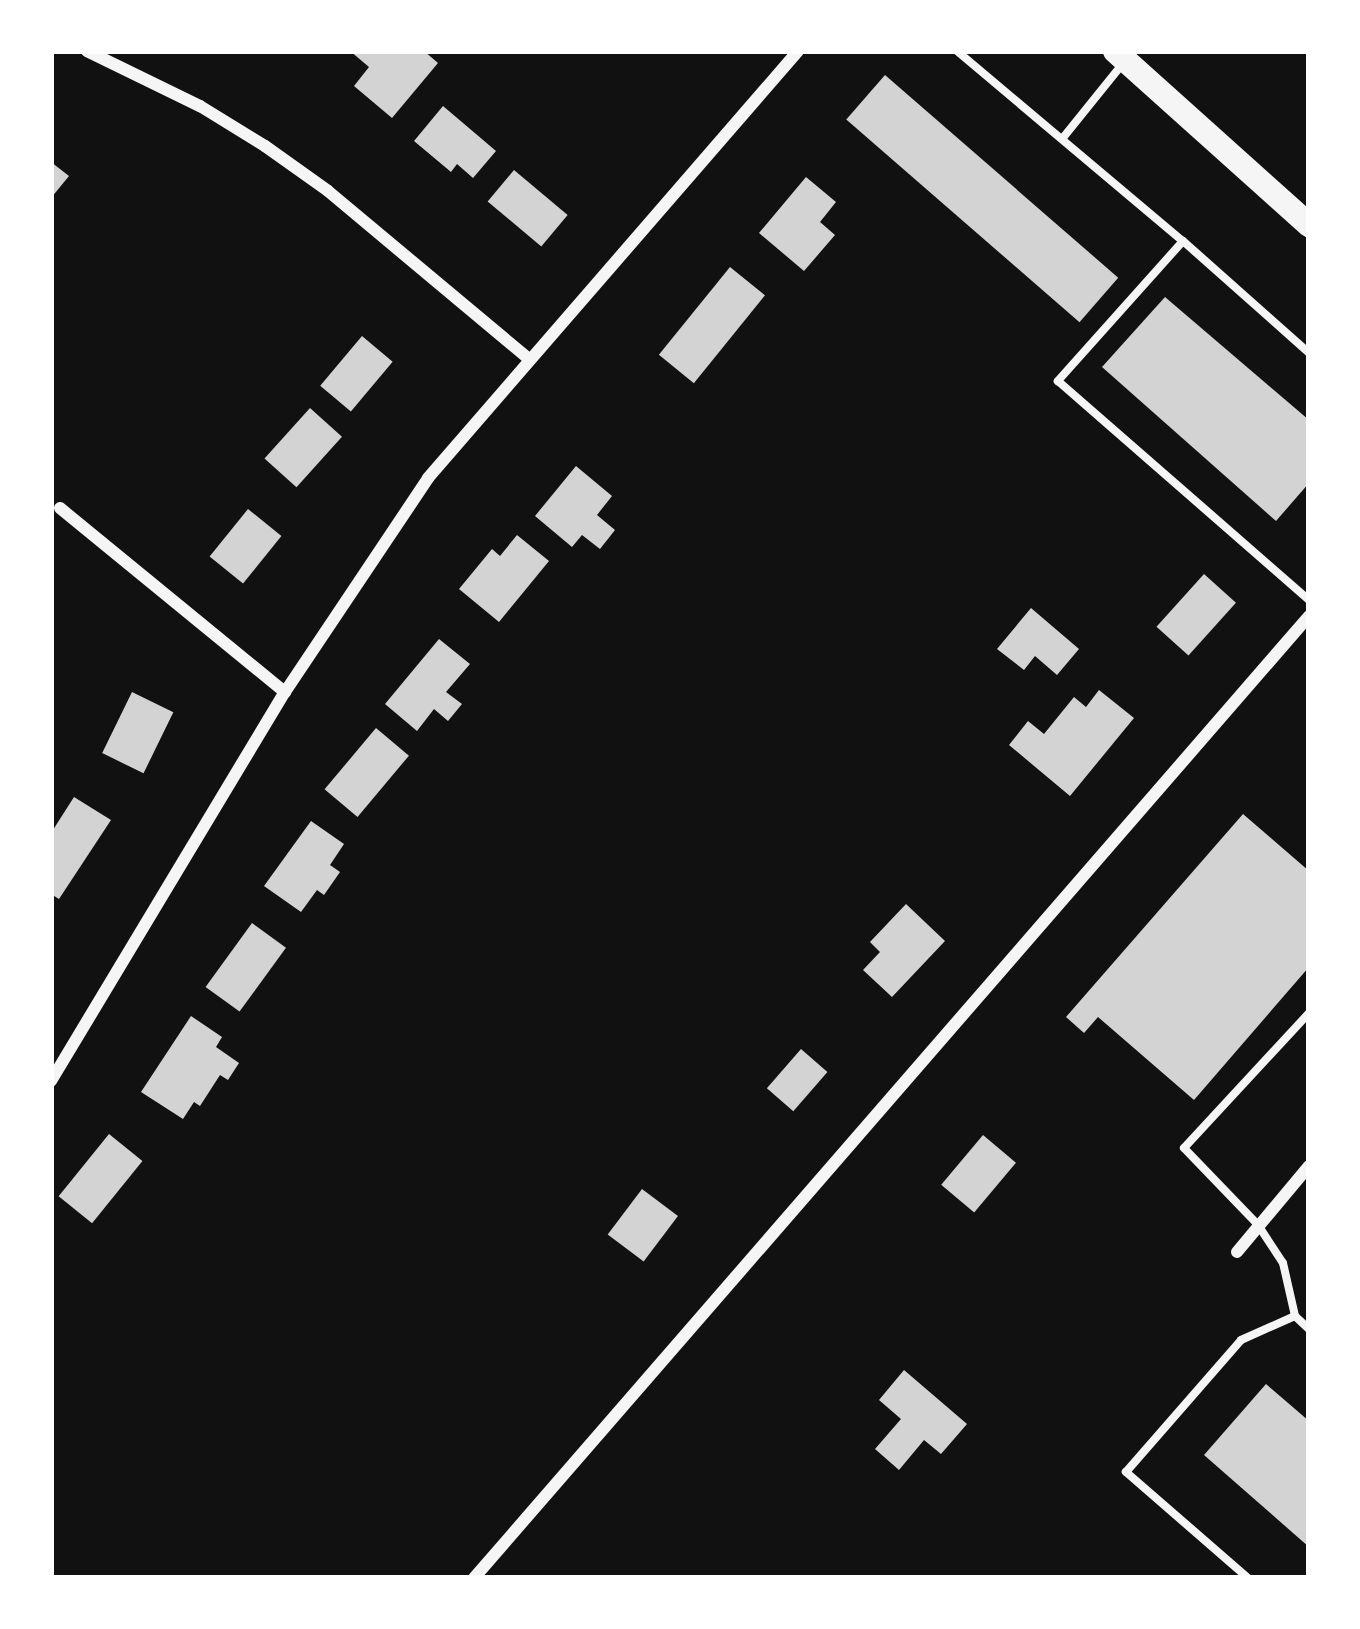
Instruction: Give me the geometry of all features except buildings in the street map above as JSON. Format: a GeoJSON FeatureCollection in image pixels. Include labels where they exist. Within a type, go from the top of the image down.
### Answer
{"type":"FeatureCollection","features":[{"type":"Feature","properties":{"kind":"main road"},"geometry":{"type":"LineString","coordinates":[[1121,56],[1309,225]]}},
{"type":"Feature","properties":{"kind":"street"},"geometry":{"type":"LineString","coordinates":[[87,51],[200,106],[265,146],[328,191],[530,360]]}},
{"type":"Feature","properties":{"kind":"street"},"geometry":{"type":"LineString","coordinates":[[51,1081],[285,692],[428,478],[798,51]]}},
{"type":"Feature","properties":{"kind":"street"},"geometry":{"type":"LineString","coordinates":[[59,508],[285,692]]}},
{"type":"Feature","properties":{"kind":"street"},"geometry":{"type":"LineString","coordinates":[[474,1578],[1309,616]]}},
{"type":"Feature","properties":{"kind":"street"},"geometry":{"type":"LineString","coordinates":[[1237,1252],[1309,1166]]}},
{"type":"Feature","properties":{"kind":"lane"},"geometry":{"type":"LineString","coordinates":[[957,51],[1309,353]]}},
{"type":"Feature","properties":{"kind":"lane"},"geometry":{"type":"LineString","coordinates":[[1061,139],[1121,56]]}},
{"type":"Feature","properties":{"kind":"lane"},"geometry":{"type":"LineString","coordinates":[[1183,241],[1058,381],[1309,600]]}},
{"type":"Feature","properties":{"kind":"lane"},"geometry":{"type":"LineString","coordinates":[[1309,1013],[1184,1148],[1258,1225],[1283,1263],[1295,1316],[1309,1329]]}},
{"type":"Feature","properties":{"kind":"lane"},"geometry":{"type":"LineString","coordinates":[[1248,1578],[1126,1472],[1241,1340],[1295,1316]]}}]}
